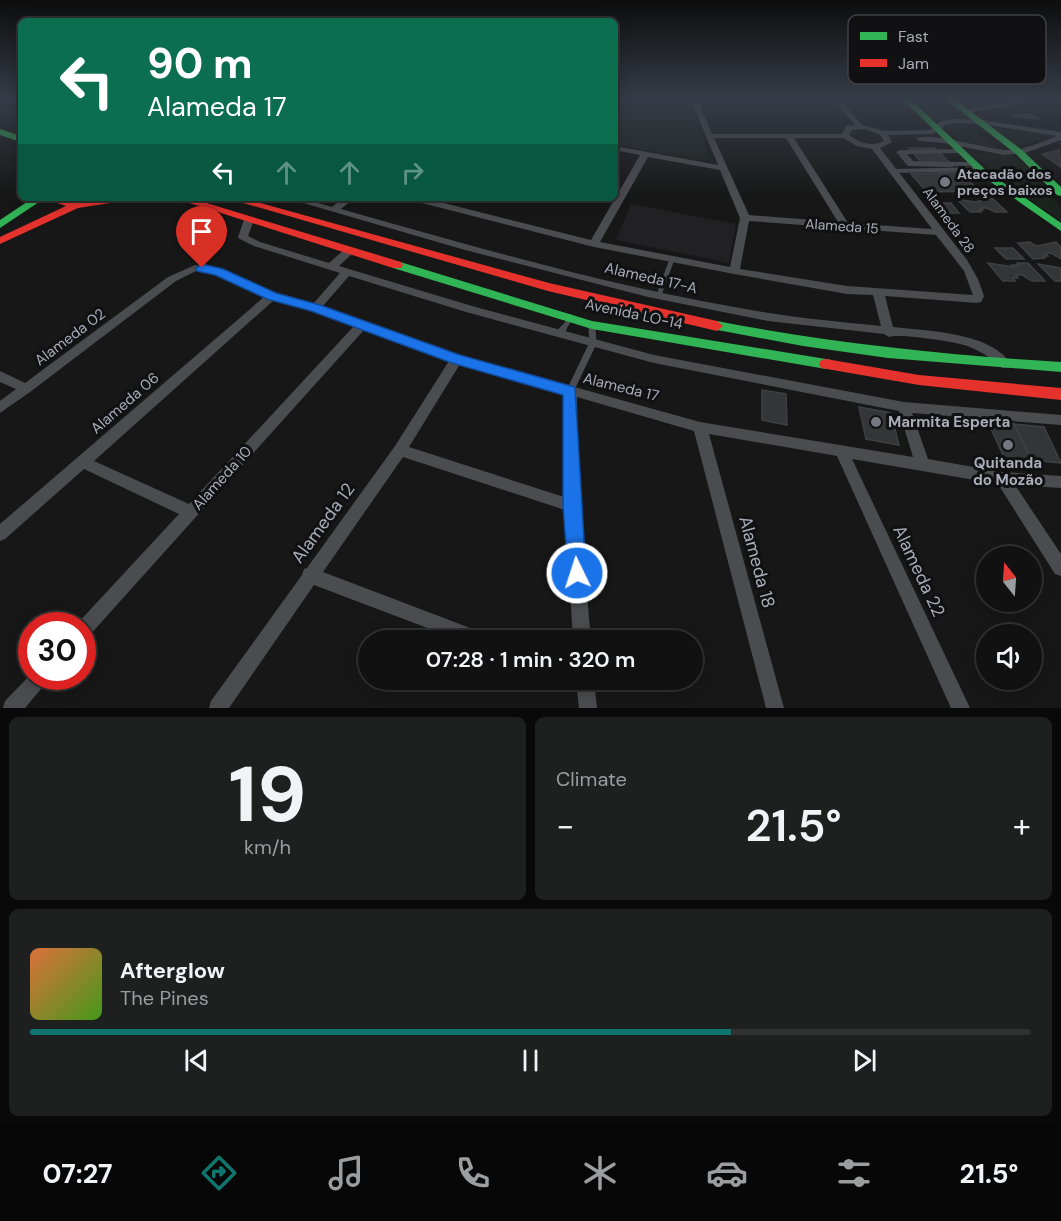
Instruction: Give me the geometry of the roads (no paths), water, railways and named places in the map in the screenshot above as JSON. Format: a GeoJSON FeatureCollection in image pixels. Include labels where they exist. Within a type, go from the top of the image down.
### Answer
{"type":"FeatureCollection","features":[{"type":"Feature","properties":{"kind":"street"},"geometry":{"type":"LineString","coordinates":[[708,131],[745,218],[734,271]]}},
{"type":"Feature","properties":{"kind":"street"},"geometry":{"type":"LineString","coordinates":[[845,136],[846,131]]}},
{"type":"Feature","properties":{"kind":"street"},"geometry":{"type":"LineString","coordinates":[[872,131],[886,136],[949,142],[991,152],[1019,152],[1061,136]]}},
{"type":"Feature","properties":{"kind":"street"},"geometry":{"type":"LineString","coordinates":[[886,136],[931,131]]}},
{"type":"Feature","properties":{"kind":"street"},"geometry":{"type":"LineString","coordinates":[[937,131],[977,166],[1061,228]]}},
{"type":"Feature","properties":{"kind":"street"},"geometry":{"type":"LineString","coordinates":[[992,131],[1019,152],[1061,193]]}},
{"type":"Feature","properties":{"kind":"street"},"geometry":{"type":"LineString","coordinates":[[1033,131],[1061,136]]}},
{"type":"Feature","properties":{"kind":"street"},"geometry":{"type":"LineString","coordinates":[[710,136],[845,136],[858,144],[874,146],[886,144],[886,136]]}},
{"type":"Feature","properties":{"kind":"street"},"geometry":{"type":"LineString","coordinates":[[789,137],[845,226]]}},
{"type":"Feature","properties":{"kind":"street","name":"Alameda 28"},"geometry":{"type":"LineString","coordinates":[[874,146],[957,254],[980,296],[977,299],[957,299],[878,292]]}},
{"type":"Feature","properties":{"kind":"street"},"geometry":{"type":"LineString","coordinates":[[618,149],[722,168]]}},
{"type":"Feature","properties":{"kind":"street"},"geometry":{"type":"LineString","coordinates":[[952,164],[911,164],[900,152],[960,152]]}},
{"type":"Feature","properties":{"kind":"street"},"geometry":{"type":"LineString","coordinates":[[618,194],[645,154]]}},
{"type":"Feature","properties":{"kind":"street"},"geometry":{"type":"LineString","coordinates":[[0,225],[36,201]]}},
{"type":"Feature","properties":{"kind":"street"},"geometry":{"type":"LineString","coordinates":[[60,201],[75,205]]}},
{"type":"Feature","properties":{"kind":"street"},"geometry":{"type":"LineString","coordinates":[[0,241],[75,205],[102,201]]}},
{"type":"Feature","properties":{"kind":"street","name":"Avenida LO-14"},"geometry":{"type":"LineString","coordinates":[[189,201],[348,252],[592,325],[920,380],[1061,394]]}},
{"type":"Feature","properties":{"kind":"street","name":"Avenida LO-14"},"geometry":{"type":"LineString","coordinates":[[242,201],[578,296],[742,331],[906,355],[1006,365],[1061,367]]}},
{"type":"Feature","properties":{"kind":"street","name":"Alameda 17-A"},"geometry":{"type":"LineString","coordinates":[[302,201],[587,279],[659,295],[768,317],[971,342],[998,357],[1006,365]]}},
{"type":"Feature","properties":{"kind":"street"},"geometry":{"type":"LineString","coordinates":[[333,210],[345,201]]}},
{"type":"Feature","properties":{"kind":"street"},"geometry":{"type":"LineString","coordinates":[[425,201],[594,244],[672,260],[847,290],[878,292],[889,333]]}},
{"type":"Feature","properties":{"kind":"street"},"geometry":{"type":"LineString","coordinates":[[594,244],[615,201]]}},
{"type":"Feature","properties":{"kind":"street","name":"Alameda 15"},"geometry":{"type":"LineString","coordinates":[[745,218],[939,232]]}},
{"type":"Feature","properties":{"kind":"street"},"geometry":{"type":"LineString","coordinates":[[249,220],[243,231],[243,237],[247,241],[654,360],[904,407],[1061,420]]}},
{"type":"Feature","properties":{"kind":"street"},"geometry":{"type":"LineString","coordinates":[[332,266],[348,252]]}},
{"type":"Feature","properties":{"kind":"street","name":"Alameda 17"},"geometry":{"type":"LineString","coordinates":[[158,289],[189,269],[202,268],[219,272],[272,296],[315,308],[457,360],[700,427],[1002,478],[1061,482]]}},
{"type":"Feature","properties":{"kind":"street"},"geometry":{"type":"LineString","coordinates":[[315,308],[347,272]]}},
{"type":"Feature","properties":{"kind":"street"},"geometry":{"type":"LineString","coordinates":[[578,296],[587,279]]}},
{"type":"Feature","properties":{"kind":"street","name":"Alameda 02"},"geometry":{"type":"LineString","coordinates":[[0,408],[158,289]]}},
{"type":"Feature","properties":{"kind":"street","name":"Alameda 06"},"geometry":{"type":"LineString","coordinates":[[0,534],[272,296]]}},
{"type":"Feature","properties":{"kind":"street","name":"Alameda 10"},"geometry":{"type":"LineString","coordinates":[[96,616],[361,326]]}},
{"type":"Feature","properties":{"kind":"street","name":"Alameda 12"},"geometry":{"type":"LineString","coordinates":[[218,708],[400,450],[457,360]]}},
{"type":"Feature","properties":{"kind":"street"},"geometry":{"type":"LineString","coordinates":[[0,376],[26,389]]}},
{"type":"Feature","properties":{"kind":"street"},"geometry":{"type":"LineString","coordinates":[[570,391],[572,506],[581,630]]}},
{"type":"Feature","properties":{"kind":"street"},"geometry":{"type":"LineString","coordinates":[[904,407],[922,464]]}},
{"type":"Feature","properties":{"kind":"street","name":"Alameda 18"},"geometry":{"type":"LineString","coordinates":[[700,427],[776,708]]}},
{"type":"Feature","properties":{"kind":"street"},"geometry":{"type":"LineString","coordinates":[[400,450],[572,506]]}},
{"type":"Feature","properties":{"kind":"street","name":"Alameda 22"},"geometry":{"type":"LineString","coordinates":[[841,450],[961,708]]}},
{"type":"Feature","properties":{"kind":"street"},"geometry":{"type":"LineString","coordinates":[[82,462],[191,512]]}},
{"type":"Feature","properties":{"kind":"street"},"geometry":{"type":"LineString","coordinates":[[1002,478],[1061,568]]}},
{"type":"Feature","properties":{"kind":"street"},"geometry":{"type":"LineString","coordinates":[[310,575],[454,630]]}},
{"type":"Feature","properties":{"kind":"street"},"geometry":{"type":"LineString","coordinates":[[12,708],[28,690]]}},
{"type":"Feature","properties":{"kind":"street"},"geometry":{"type":"LineString","coordinates":[[585,690],[588,708]]}},
{"type":"Feature","properties":{"kind":"lane"},"geometry":{"type":"LineString","coordinates":[[952,164],[977,166]]}},
{"type":"Feature","properties":{"kind":"lane"},"geometry":{"type":"LineString","coordinates":[[894,171],[977,166]]}},
{"type":"Feature","properties":{"kind":"lane"},"geometry":{"type":"LineString","coordinates":[[659,295],[672,260]]}},
{"type":"Feature","properties":{"kind":"lane"},"geometry":{"type":"LineString","coordinates":[[560,333],[571,317]]}},
{"type":"Feature","properties":{"kind":"lane"},"geometry":{"type":"LineString","coordinates":[[570,391],[593,343],[592,325]]}},
{"type":"Feature","properties":{"kind":"place","name":"Atacadão dos preços baixos"},"geometry":{"type":"Point","coordinates":[945,182]}},
{"type":"Feature","properties":{"kind":"place","name":"Marmita Esperta"},"geometry":{"type":"Point","coordinates":[876,422]}},
{"type":"Feature","properties":{"kind":"place","name":"Quitanda do Mozão"},"geometry":{"type":"Point","coordinates":[1008,445]}}]}
